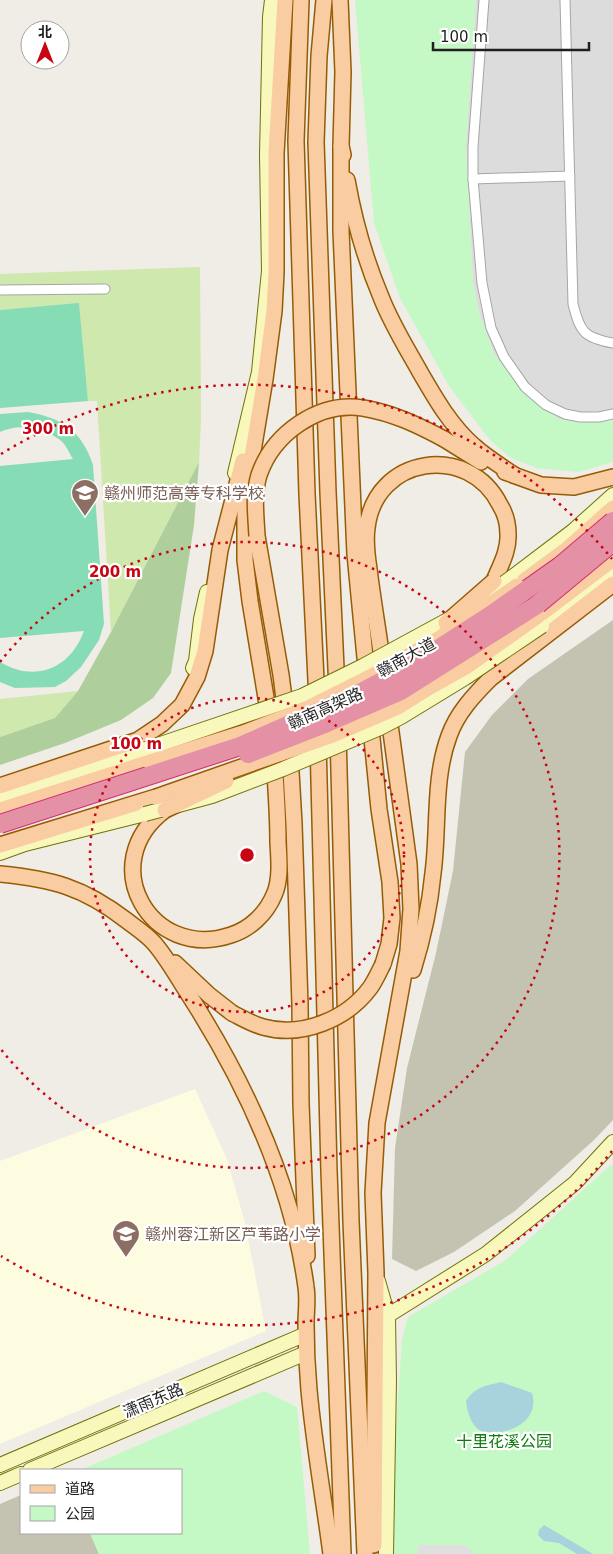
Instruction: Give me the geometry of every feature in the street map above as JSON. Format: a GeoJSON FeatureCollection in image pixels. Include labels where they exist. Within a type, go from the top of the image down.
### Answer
{"type":"FeatureCollection","features":[{"type":"Feature","properties":{"kind":"highway","name":"赣南高架路"},"geometry":{"type":"LineString","coordinates":[[0,824],[240,746],[354,696],[416,663],[492,614],[560,566],[613,521]]}},
{"type":"Feature","properties":{"kind":"highway","name":"赣南高架路"},"geometry":{"type":"LineString","coordinates":[[0,835],[257,751],[328,724],[401,691],[537,605],[613,542]]}},
{"type":"Feature","properties":{"kind":"main road"},"geometry":{"type":"LineString","coordinates":[[285,0],[276,153],[274,312],[245,511],[245,560],[272,737],[279,855],[278,877],[274,895],[265,911],[240,932],[222,938],[202,940],[183,938],[167,930],[152,917],[142,903],[135,886],[132,868],[134,851],[141,834],[152,820],[168,808],[209,788],[330,736],[398,707],[430,686],[543,625],[613,584]]}},
{"type":"Feature","properties":{"kind":"main road"},"geometry":{"type":"LineString","coordinates":[[301,0],[296,141],[307,494],[315,642],[329,1171],[343,1554]]}},
{"type":"Feature","properties":{"kind":"main road"},"geometry":{"type":"LineString","coordinates":[[324,0],[319,56],[316,142],[335,638],[351,1221],[365,1554]]}},
{"type":"Feature","properties":{"kind":"main road"},"geometry":{"type":"LineString","coordinates":[[0,874],[31,877],[63,884],[92,897],[116,912],[154,943],[209,995],[232,1013],[250,1023],[265,1028],[288,1030],[309,1028],[332,1020],[354,1006],[371,988],[383,964],[389,944],[392,918],[390,882],[379,809],[355,554],[341,231],[343,72],[340,0]]}},
{"type":"Feature","properties":{"kind":"main road"},"geometry":{"type":"LineString","coordinates":[[341,146],[354,216],[366,257],[381,298],[403,342],[431,390],[452,421],[474,446],[514,475]]}},
{"type":"Feature","properties":{"kind":"main road"},"geometry":{"type":"LineString","coordinates":[[331,1554],[309,1392],[306,1353],[307,1234],[301,1113],[300,1005],[294,824],[288,732],[281,675],[256,536],[255,500],[260,475],[270,455],[283,436],[302,421],[324,411],[361,407],[414,422],[481,463],[541,485],[574,487],[613,476]]}},
{"type":"Feature","properties":{"kind":"main road"},"geometry":{"type":"LineString","coordinates":[[0,786],[138,740],[162,724],[182,705],[197,677],[204,651],[222,542],[245,452],[259,415]]}},
{"type":"Feature","properties":{"kind":"main road"},"geometry":{"type":"LineString","coordinates":[[370,677],[457,615],[494,581],[505,556],[508,534],[504,513],[497,498],[485,484],[467,472],[450,466],[431,465],[411,468],[394,477],[383,488],[371,507],[367,528],[367,551],[409,864],[411,909],[408,951],[377,1122],[373,1193],[376,1273],[382,1319],[374,1554]]}},
{"type":"Feature","properties":{"kind":"main road","name":"赣南大道"},"geometry":{"type":"LineString","coordinates":[[0,810],[148,756],[243,733],[308,708],[370,677],[440,638],[514,582],[567,549],[613,508]]}},
{"type":"Feature","properties":{"kind":"main road"},"geometry":{"type":"LineString","coordinates":[[393,1036],[417,956],[427,913],[433,873],[438,792],[442,760],[449,735],[474,695],[543,625],[613,559]]}},
{"type":"Feature","properties":{"kind":"main road"},"geometry":{"type":"LineString","coordinates":[[0,845],[156,797],[330,736]]}},
{"type":"Feature","properties":{"kind":"main road"},"geometry":{"type":"LineString","coordinates":[[154,943],[205,1021],[243,1088],[260,1124],[287,1201],[306,1289]]}},
{"type":"Feature","properties":{"kind":"main road"},"geometry":{"type":"LineString","coordinates":[[351,1221],[376,1273]]}},
{"type":"Feature","properties":{"kind":"street"},"geometry":{"type":"LineString","coordinates":[[0,782],[128,737],[159,722],[182,696],[196,661],[201,619],[219,534],[259,372],[269,271],[267,155],[272,0]]}},
{"type":"Feature","properties":{"kind":"street"},"geometry":{"type":"LineString","coordinates":[[484,0],[472,146],[472,179],[482,283],[491,328],[504,357],[525,386],[546,405],[565,414],[580,417],[599,417],[613,414]]}},
{"type":"Feature","properties":{"kind":"street"},"geometry":{"type":"LineString","coordinates":[[565,0],[573,304],[578,324],[585,332],[595,340],[613,343]]}},
{"type":"Feature","properties":{"kind":"street"},"geometry":{"type":"LineString","coordinates":[[472,179],[570,176]]}},
{"type":"Feature","properties":{"kind":"street"},"geometry":{"type":"LineString","coordinates":[[0,290],[104,289]]}},
{"type":"Feature","properties":{"kind":"street"},"geometry":{"type":"LineString","coordinates":[[0,798],[148,756],[302,696],[457,615],[514,582],[613,495]]}},
{"type":"Feature","properties":{"kind":"street"},"geometry":{"type":"LineString","coordinates":[[0,853],[25,844],[212,796],[283,769],[380,728],[465,678],[613,575]]}},
{"type":"Feature","properties":{"kind":"street"},"geometry":{"type":"LineString","coordinates":[[386,1554],[390,1380],[382,1319],[486,1254],[575,1183],[613,1142]]}},
{"type":"Feature","properties":{"kind":"street","name":"潇雨东路"},"geometry":{"type":"LineString","coordinates":[[0,1465],[306,1334]]}},
{"type":"Feature","properties":{"kind":"street","name":"潇雨东路"},"geometry":{"type":"LineString","coordinates":[[32,1469],[306,1353]]}},
{"type":"Feature","properties":{"kind":"street"},"geometry":{"type":"LineString","coordinates":[[0,1483],[20,1474]]}},
{"type":"Feature","properties":{"kind":"street"},"geometry":{"type":"LineString","coordinates":[[321,1478],[324,1554]]}},
{"type":"Feature","properties":{"kind":"shaded area"},"geometry":{"type":"Polygon","coordinates":[[[476,0],[613,0],[613,418],[587,422],[559,419],[532,400],[494,354],[479,312],[473,281],[466,146],[476,0]]]}},
{"type":"Feature","properties":{"kind":"shaded area"},"geometry":{"type":"Polygon","coordinates":[[[613,620],[613,1120],[594,1140],[515,1211],[454,1252],[416,1271],[392,1259],[395,1148],[407,1068],[436,953],[453,871],[465,752],[492,715],[528,679],[613,620]]]}},
{"type":"Feature","properties":{"kind":"shaded area","name":"赣州蓉江新区芦苇路小学"},"geometry":{"type":"Polygon","coordinates":[[[195,1089],[227,1159],[245,1223],[266,1331],[0,1444],[0,1161],[195,1089]]]}},
{"type":"Feature","properties":{"kind":"shaded area"},"geometry":{"type":"Polygon","coordinates":[[[20,1495],[20,1534],[90,1534],[99,1554],[0,1554],[0,1504],[20,1495]]]}},
{"type":"Feature","properties":{"kind":"shaded area"},"geometry":{"type":"Polygon","coordinates":[[[418,1545],[465,1545],[474,1554],[418,1554],[418,1545]]]}},
{"type":"Feature","properties":{"kind":"green space"},"geometry":{"type":"Polygon","coordinates":[[[355,0],[476,0],[466,146],[473,281],[479,312],[494,354],[532,400],[559,419],[588,421],[613,418],[613,462],[579,472],[537,468],[511,458],[490,440],[449,386],[400,298],[374,223],[355,0]]]}},
{"type":"Feature","properties":{"kind":"green space"},"geometry":{"type":"Polygon","coordinates":[[[200,267],[201,419],[199,462],[111,632],[97,401],[88,401],[79,304],[0,310],[0,274],[200,267]]]}},
{"type":"Feature","properties":{"kind":"green space"},"geometry":{"type":"Polygon","coordinates":[[[79,303],[88,401],[0,408],[0,310],[79,303]]]}},
{"type":"Feature","properties":{"kind":"green space"},"geometry":{"type":"Polygon","coordinates":[[[28,412],[51,418],[69,428],[83,443],[93,465],[104,624],[99,640],[81,667],[66,681],[55,687],[15,688],[0,682],[0,662],[26,671],[50,669],[70,655],[84,631],[0,638],[0,466],[73,459],[62,442],[39,429],[23,427],[0,432],[0,414],[28,412]]]}},
{"type":"Feature","properties":{"kind":"green space"},"geometry":{"type":"Polygon","coordinates":[[[199,462],[194,525],[171,673],[153,698],[121,720],[65,743],[0,765],[0,737],[55,718],[78,691],[111,632],[199,462]]]}},
{"type":"Feature","properties":{"kind":"green space"},"geometry":{"type":"Polygon","coordinates":[[[78,691],[55,718],[0,737],[0,699],[78,691]]]}},
{"type":"Feature","properties":{"kind":"green space","name":"十里花溪公园"},"geometry":{"type":"Polygon","coordinates":[[[613,1163],[613,1554],[390,1554],[389,1532],[402,1340],[408,1317],[506,1260],[613,1163]]]}},
{"type":"Feature","properties":{"kind":"green space"},"geometry":{"type":"Polygon","coordinates":[[[264,1391],[297,1407],[310,1554],[99,1554],[90,1534],[182,1534],[182,1469],[83,1469],[264,1391]]]}},
{"type":"Feature","properties":{"kind":"water"},"geometry":{"type":"Polygon","coordinates":[[[501,1382],[532,1393],[532,1410],[528,1418],[515,1428],[507,1431],[483,1432],[472,1422],[466,1401],[477,1390],[501,1382]]]}},
{"type":"Feature","properties":{"kind":"water"},"geometry":{"type":"Polygon","coordinates":[[[544,1525],[593,1554],[577,1554],[559,1543],[544,1541],[538,1535],[539,1530],[544,1525]]]}},
{"type":"Feature","properties":{"kind":"place","name":"赣州师范高等专科学校"},"geometry":{"type":"Point","coordinates":[85,517]}},
{"type":"Feature","properties":{"kind":"place","name":"赣州蓉江新区芦苇路小学"},"geometry":{"type":"Point","coordinates":[126,1258]}}]}
